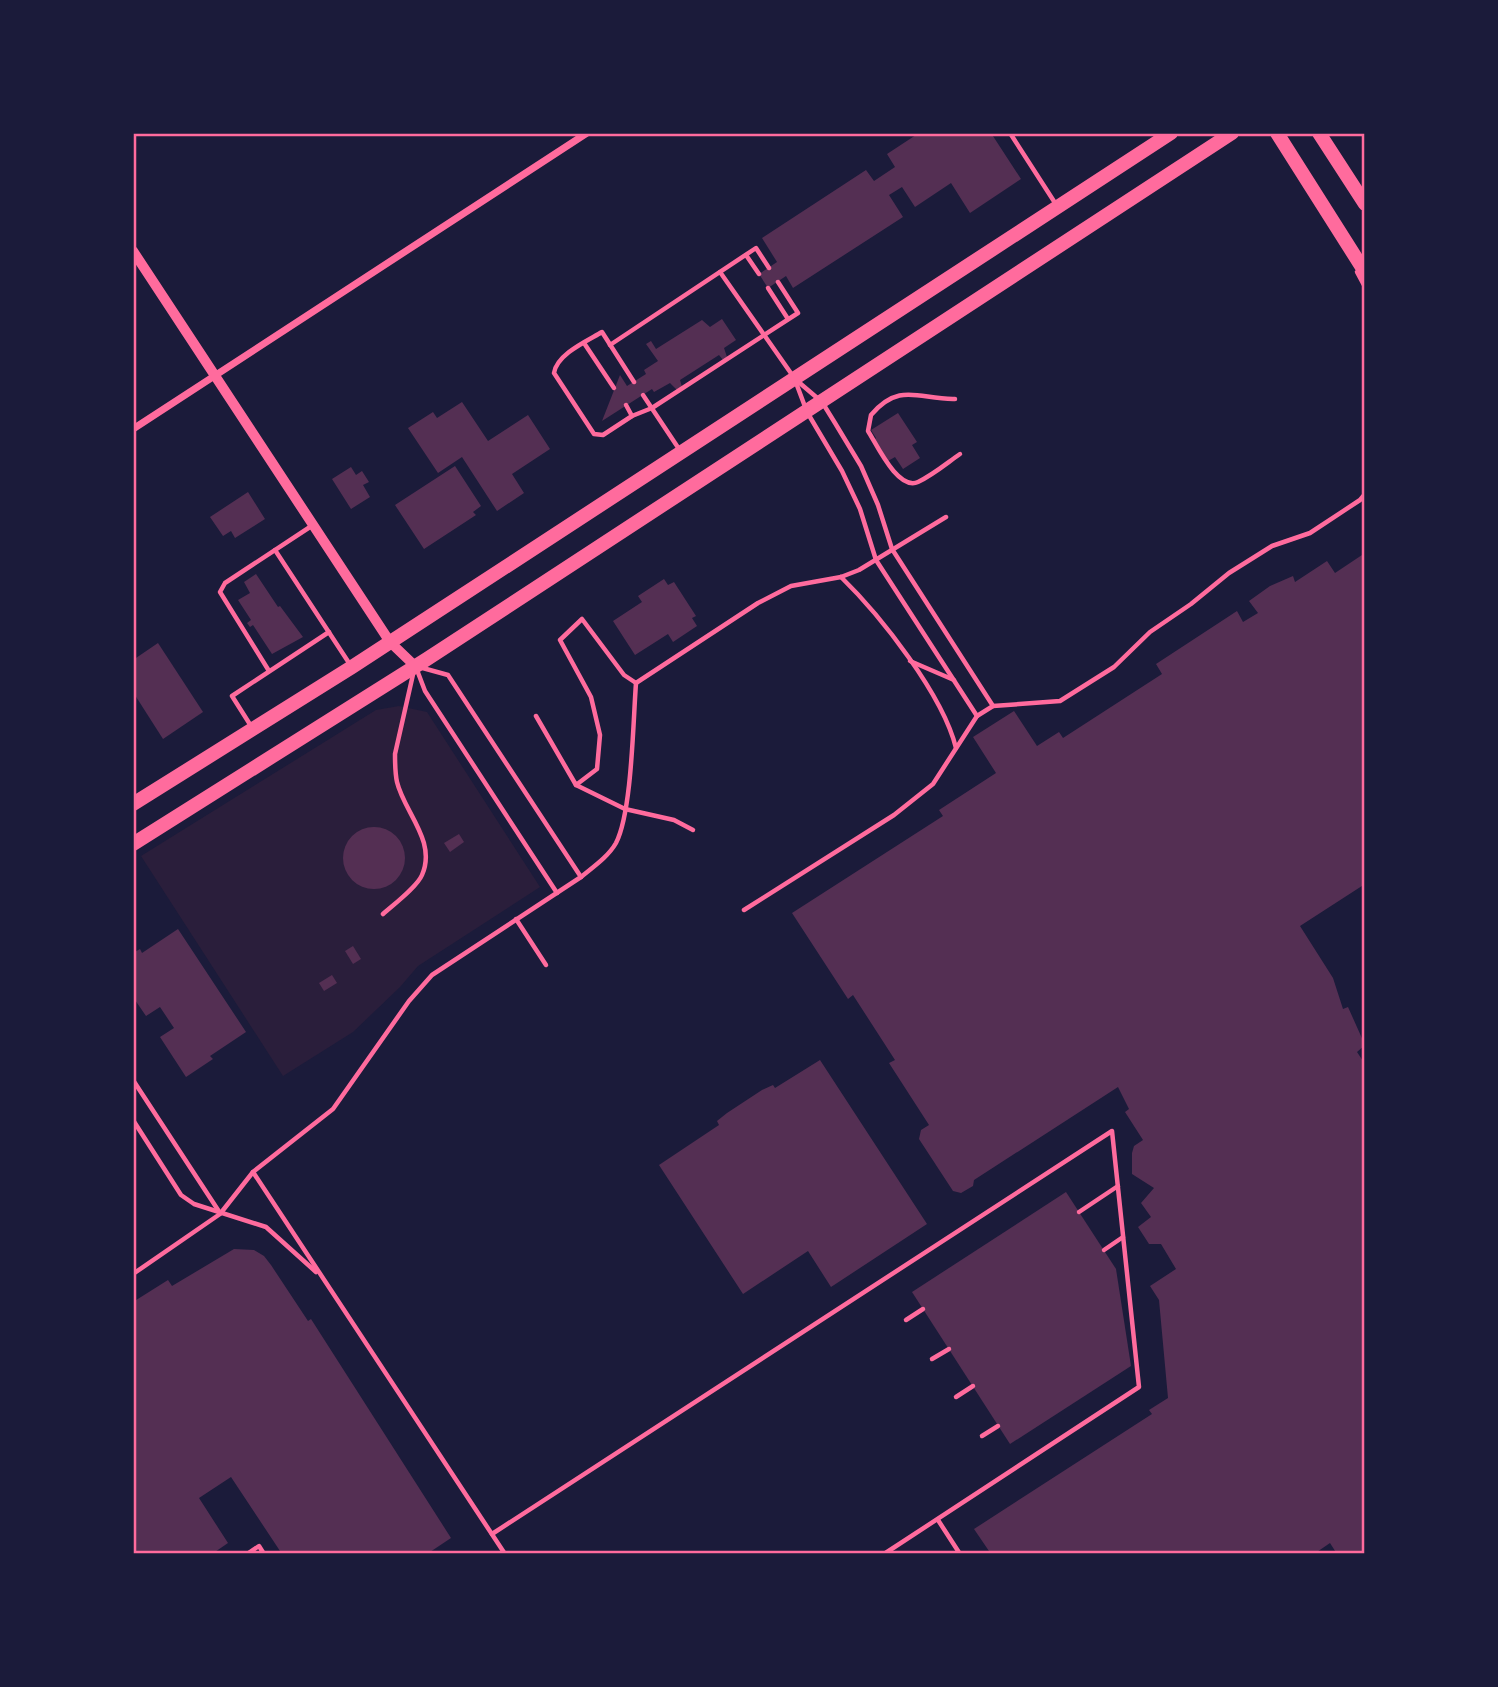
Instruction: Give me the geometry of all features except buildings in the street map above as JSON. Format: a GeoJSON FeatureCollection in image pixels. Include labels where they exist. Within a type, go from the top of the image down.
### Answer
{"type":"FeatureCollection","features":[{"type":"Feature","properties":{"kind":"main road"},"geometry":{"type":"LineString","coordinates":[[133,804],[352,667],[1171,133]]}},
{"type":"Feature","properties":{"kind":"main road"},"geometry":{"type":"LineString","coordinates":[[133,844],[415,666],[1232,133]]}},
{"type":"Feature","properties":{"kind":"main road"},"geometry":{"type":"LineString","coordinates":[[1277,133],[1365,272]]}},
{"type":"Feature","properties":{"kind":"main road"},"geometry":{"type":"LineString","coordinates":[[1319,133],[1364,200]]}},
{"type":"Feature","properties":{"kind":"street"},"geometry":{"type":"LineString","coordinates":[[133,429],[587,133]]}},
{"type":"Feature","properties":{"kind":"street"},"geometry":{"type":"LineString","coordinates":[[133,251],[390,642],[415,666]]}},
{"type":"Feature","properties":{"kind":"lane"},"geometry":{"type":"LineString","coordinates":[[1010,133],[1059,208]]}},
{"type":"Feature","properties":{"kind":"lane"},"geometry":{"type":"LineString","coordinates":[[1331,221],[1365,287]]}},
{"type":"Feature","properties":{"kind":"lane"},"geometry":{"type":"LineString","coordinates":[[610,345],[755,248],[769,268]]}},
{"type":"Feature","properties":{"kind":"lane"},"geometry":{"type":"LineString","coordinates":[[746,255],[758,274]]}},
{"type":"Feature","properties":{"kind":"lane"},"geometry":{"type":"LineString","coordinates":[[720,272],[795,379],[822,402],[860,466],[892,550],[993,706]]}},
{"type":"Feature","properties":{"kind":"lane"},"geometry":{"type":"LineString","coordinates":[[635,382],[602,332],[555,365],[554,373],[594,434],[599,436],[632,415],[652,408],[798,313],[778,282]]}},
{"type":"Feature","properties":{"kind":"lane"},"geometry":{"type":"LineString","coordinates":[[768,288],[788,320]]}},
{"type":"Feature","properties":{"kind":"lane"},"geometry":{"type":"LineString","coordinates":[[584,343],[614,388]]}},
{"type":"Feature","properties":{"kind":"lane"},"geometry":{"type":"LineString","coordinates":[[795,379],[807,412],[842,471],[860,509],[876,560],[977,716]]}},
{"type":"Feature","properties":{"kind":"lane"},"geometry":{"type":"LineString","coordinates":[[955,399],[900,394],[875,410],[869,420],[868,431],[896,475],[904,481],[918,482],[960,454]]}},
{"type":"Feature","properties":{"kind":"lane"},"geometry":{"type":"LineString","coordinates":[[643,395],[680,452]]}},
{"type":"Feature","properties":{"kind":"lane"},"geometry":{"type":"LineString","coordinates":[[626,405],[632,415]]}},
{"type":"Feature","properties":{"kind":"lane"},"geometry":{"type":"LineString","coordinates":[[744,910],[904,807],[933,784],[977,716],[993,706],[1060,701],[1114,667],[1150,632],[1191,604],[1228,573],[1272,546],[1310,533],[1365,494]]}},
{"type":"Feature","properties":{"kind":"lane"},"geometry":{"type":"LineString","coordinates":[[636,683],[769,597],[804,582],[841,577],[859,570],[946,517]]}},
{"type":"Feature","properties":{"kind":"lane"},"geometry":{"type":"LineString","coordinates":[[269,671],[220,592],[225,583],[313,525]]}},
{"type":"Feature","properties":{"kind":"lane"},"geometry":{"type":"LineString","coordinates":[[275,550],[352,667]]}},
{"type":"Feature","properties":{"kind":"lane"},"geometry":{"type":"LineString","coordinates":[[841,577],[869,604],[909,660],[947,721],[956,749]]}},
{"type":"Feature","properties":{"kind":"lane"},"geometry":{"type":"LineString","coordinates":[[576,785],[597,769],[600,734],[591,697],[560,640],[582,619],[624,675],[636,683]]}},
{"type":"Feature","properties":{"kind":"lane"},"geometry":{"type":"LineString","coordinates":[[253,729],[232,696],[329,632]]}},
{"type":"Feature","properties":{"kind":"lane"},"geometry":{"type":"LineString","coordinates":[[909,660],[954,680]]}},
{"type":"Feature","properties":{"kind":"lane"},"geometry":{"type":"LineString","coordinates":[[415,666],[448,675],[581,877]]}},
{"type":"Feature","properties":{"kind":"lane"},"geometry":{"type":"LineString","coordinates":[[415,666],[425,691],[557,893]]}},
{"type":"Feature","properties":{"kind":"lane"},"geometry":{"type":"LineString","coordinates":[[383,914],[422,877],[425,862],[419,830],[397,783],[395,764],[415,666]]}},
{"type":"Feature","properties":{"kind":"lane"},"geometry":{"type":"LineString","coordinates":[[133,1274],[220,1214],[253,1172],[333,1109],[409,1001],[432,975],[581,877],[614,846],[622,831],[625,809],[636,683]]}},
{"type":"Feature","properties":{"kind":"lane"},"geometry":{"type":"LineString","coordinates":[[536,716],[576,785],[625,809],[674,820],[693,830]]}},
{"type":"Feature","properties":{"kind":"lane"},"geometry":{"type":"LineString","coordinates":[[516,919],[545,965]]}},
{"type":"Feature","properties":{"kind":"lane"},"geometry":{"type":"LineString","coordinates":[[133,1080],[220,1214]]}},
{"type":"Feature","properties":{"kind":"lane"},"geometry":{"type":"LineString","coordinates":[[133,1121],[181,1195],[194,1204],[220,1214],[266,1227],[324,1279]]}},
{"type":"Feature","properties":{"kind":"lane"},"geometry":{"type":"LineString","coordinates":[[492,1534],[1112,1131],[1139,1387],[884,1554]]}},
{"type":"Feature","properties":{"kind":"lane"},"geometry":{"type":"LineString","coordinates":[[253,1172],[505,1554]]}},
{"type":"Feature","properties":{"kind":"lane"},"geometry":{"type":"LineString","coordinates":[[1079,1212],[1118,1186]]}},
{"type":"Feature","properties":{"kind":"lane"},"geometry":{"type":"LineString","coordinates":[[1104,1250],[1123,1237]]}},
{"type":"Feature","properties":{"kind":"lane"},"geometry":{"type":"LineString","coordinates":[[1119,1292],[1129,1291]]}},
{"type":"Feature","properties":{"kind":"lane"},"geometry":{"type":"LineString","coordinates":[[906,1320],[923,1309]]}},
{"type":"Feature","properties":{"kind":"lane"},"geometry":{"type":"LineString","coordinates":[[1127,1341],[1134,1341]]}},
{"type":"Feature","properties":{"kind":"lane"},"geometry":{"type":"LineString","coordinates":[[932,1359],[949,1349]]}},
{"type":"Feature","properties":{"kind":"lane"},"geometry":{"type":"LineString","coordinates":[[956,1397],[973,1386]]}},
{"type":"Feature","properties":{"kind":"lane"},"geometry":{"type":"LineString","coordinates":[[982,1436],[998,1426]]}},
{"type":"Feature","properties":{"kind":"lane"},"geometry":{"type":"LineString","coordinates":[[937,1519],[960,1554]]}},
{"type":"Feature","properties":{"kind":"lane"},"geometry":{"type":"LineString","coordinates":[[247,1554],[259,1546],[264,1554]]}},
{"type":"Feature","properties":{"kind":"shaded area"},"geometry":{"type":"Polygon","coordinates":[[[399,706],[427,712],[540,887],[418,966],[353,1032],[283,1076],[141,856],[376,710],[399,706]]]}}]}
